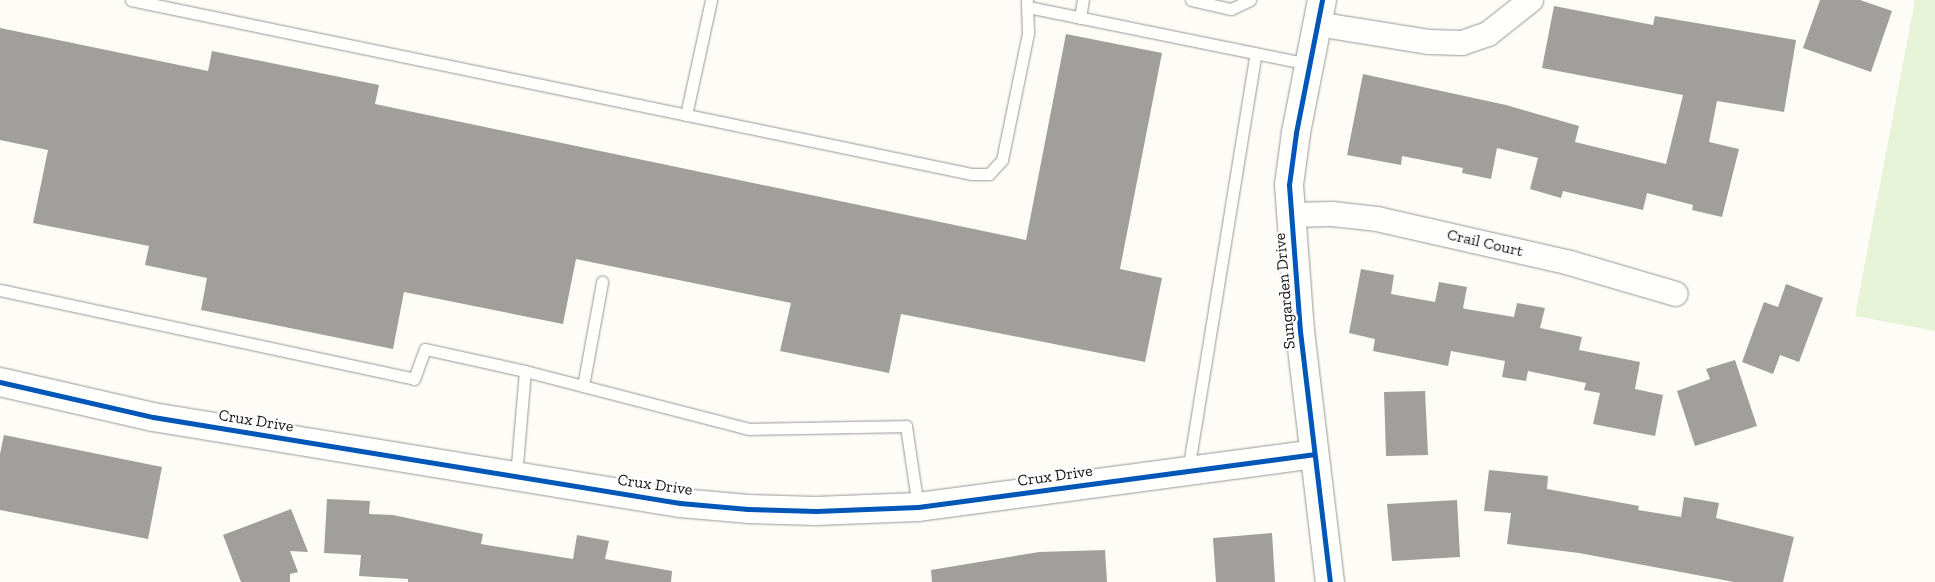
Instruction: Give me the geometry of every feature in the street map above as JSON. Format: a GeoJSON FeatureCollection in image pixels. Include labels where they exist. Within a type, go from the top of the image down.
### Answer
{"type":"FeatureCollection","features":[{"type":"Feature","properties":{"kind":"street"},"geometry":{"type":"LineString","coordinates":[[1320,12],[1430,42],[1462,43],[1488,34],[1531,0]]}},
{"type":"Feature","properties":{"kind":"street","name":"Sungarden Drive"},"geometry":{"type":"LineString","coordinates":[[1320,12],[1309,64],[1289,185],[1313,454],[1330,582]]}},
{"type":"Feature","properties":{"kind":"street","name":"Crail Court"},"geometry":{"type":"LineString","coordinates":[[1291,215],[1332,214],[1377,219],[1570,263],[1676,294]]}},
{"type":"Feature","properties":{"kind":"street","name":"Crux Drive"},"geometry":{"type":"LineString","coordinates":[[0,382],[153,417],[680,503],[748,508],[816,510],[918,507],[1313,454]]}},
{"type":"Feature","properties":{"kind":"lane"},"geometry":{"type":"LineString","coordinates":[[131,0],[972,174],[989,174],[1002,160],[1028,34],[1027,4],[1080,18],[1309,64]]}},
{"type":"Feature","properties":{"kind":"lane"},"geometry":{"type":"LineString","coordinates":[[686,115],[711,0]]}},
{"type":"Feature","properties":{"kind":"lane"},"geometry":{"type":"LineString","coordinates":[[1080,18],[1083,0]]}},
{"type":"Feature","properties":{"kind":"lane"},"geometry":{"type":"LineString","coordinates":[[1191,0],[1231,9],[1250,0]]}},
{"type":"Feature","properties":{"kind":"lane"},"geometry":{"type":"LineString","coordinates":[[1188,471],[1256,53]]}},
{"type":"Feature","properties":{"kind":"lane"},"geometry":{"type":"LineString","coordinates":[[583,386],[602,282]]}},
{"type":"Feature","properties":{"kind":"lane"},"geometry":{"type":"LineString","coordinates":[[0,290],[414,379],[425,349],[525,371],[750,429],[906,426],[918,507]]}},
{"type":"Feature","properties":{"kind":"lane"},"geometry":{"type":"LineString","coordinates":[[516,476],[525,371]]}},
{"type":"Feature","properties":{"kind":"green space"},"geometry":{"type":"Polygon","coordinates":[[[1915,0],[1935,0],[1935,331],[1855,316],[1915,0]]]}},
{"type":"Feature","properties":{"kind":"building"},"geometry":{"type":"Polygon","coordinates":[[[1820,0],[1860,0],[1892,11],[1871,72],[1803,48],[1820,0]]]}},
{"type":"Feature","properties":{"kind":"building"},"geometry":{"type":"Polygon","coordinates":[[[1554,6],[1653,25],[1655,16],[1796,40],[1784,112],[1717,101],[1709,142],[1739,149],[1722,217],[1692,210],[1693,205],[1647,193],[1643,210],[1563,191],[1561,198],[1530,189],[1538,158],[1497,148],[1491,179],[1462,173],[1463,168],[1402,156],[1401,165],[1347,155],[1363,74],[1506,105],[1579,126],[1575,142],[1666,164],[1683,95],[1542,68],[1554,6]]]}},
{"type":"Feature","properties":{"kind":"building"},"geometry":{"type":"Polygon","coordinates":[[[0,28],[208,71],[212,51],[379,85],[375,104],[1026,240],[1066,34],[1162,53],[1120,269],[1162,278],[1145,362],[901,314],[889,373],[780,351],[791,303],[576,259],[563,324],[404,292],[393,349],[201,310],[207,278],[145,265],[149,246],[33,223],[48,150],[0,140],[0,28]]]}},
{"type":"Feature","properties":{"kind":"building"},"geometry":{"type":"Polygon","coordinates":[[[1361,269],[1394,275],[1391,294],[1435,302],[1439,282],[1467,287],[1463,308],[1466,309],[1514,317],[1517,303],[1545,308],[1540,328],[1582,337],[1579,350],[1640,362],[1635,389],[1663,395],[1655,436],[1593,424],[1600,393],[1584,390],[1586,383],[1528,371],[1526,381],[1502,377],[1505,361],[1451,351],[1448,366],[1373,351],[1375,339],[1349,333],[1361,269]]]}},
{"type":"Feature","properties":{"kind":"building"},"geometry":{"type":"Polygon","coordinates":[[[1786,284],[1823,298],[1799,362],[1780,355],[1773,374],[1742,362],[1764,302],[1778,307],[1786,284]]]}},
{"type":"Feature","properties":{"kind":"building"},"geometry":{"type":"Polygon","coordinates":[[[1735,360],[1757,426],[1695,446],[1677,391],[1710,379],[1706,369],[1735,360]]]}},
{"type":"Feature","properties":{"kind":"building"},"geometry":{"type":"Polygon","coordinates":[[[1425,391],[1428,455],[1386,456],[1384,392],[1425,391]]]}},
{"type":"Feature","properties":{"kind":"building"},"geometry":{"type":"Polygon","coordinates":[[[4,435],[162,467],[148,539],[0,510],[0,454],[4,435]]]}},
{"type":"Feature","properties":{"kind":"building"},"geometry":{"type":"Polygon","coordinates":[[[1489,470],[1548,476],[1547,489],[1639,506],[1638,510],[1681,517],[1684,497],[1719,503],[1716,518],[1794,537],[1783,582],[1734,582],[1579,553],[1507,544],[1511,513],[1484,511],[1489,470]]]}},
{"type":"Feature","properties":{"kind":"building"},"geometry":{"type":"Polygon","coordinates":[[[327,499],[370,501],[369,514],[393,515],[483,534],[481,544],[573,559],[577,535],[609,541],[605,559],[672,571],[671,582],[408,582],[408,579],[359,576],[361,555],[324,553],[327,499]]]}},
{"type":"Feature","properties":{"kind":"building"},"geometry":{"type":"Polygon","coordinates":[[[1457,500],[1460,557],[1392,561],[1387,504],[1457,500]]]}},
{"type":"Feature","properties":{"kind":"building"},"geometry":{"type":"Polygon","coordinates":[[[291,509],[308,552],[290,551],[298,572],[290,574],[290,582],[241,582],[223,535],[291,509]]]}},
{"type":"Feature","properties":{"kind":"building"},"geometry":{"type":"Polygon","coordinates":[[[1272,533],[1275,582],[1216,582],[1213,538],[1272,533]]]}},
{"type":"Feature","properties":{"kind":"building"},"geometry":{"type":"Polygon","coordinates":[[[1105,550],[1107,582],[932,582],[931,570],[1039,552],[1105,550]]]}},
{"type":"Feature","properties":{"kind":"cycle path"},"geometry":{"type":"LineString","coordinates":[[1322,0],[1296,133],[1289,185],[1300,331],[1330,582]]}},
{"type":"Feature","properties":{"kind":"cycle path"},"geometry":{"type":"LineString","coordinates":[[0,382],[153,417],[680,503],[748,509],[816,511],[918,507],[1313,454]]}}]}
